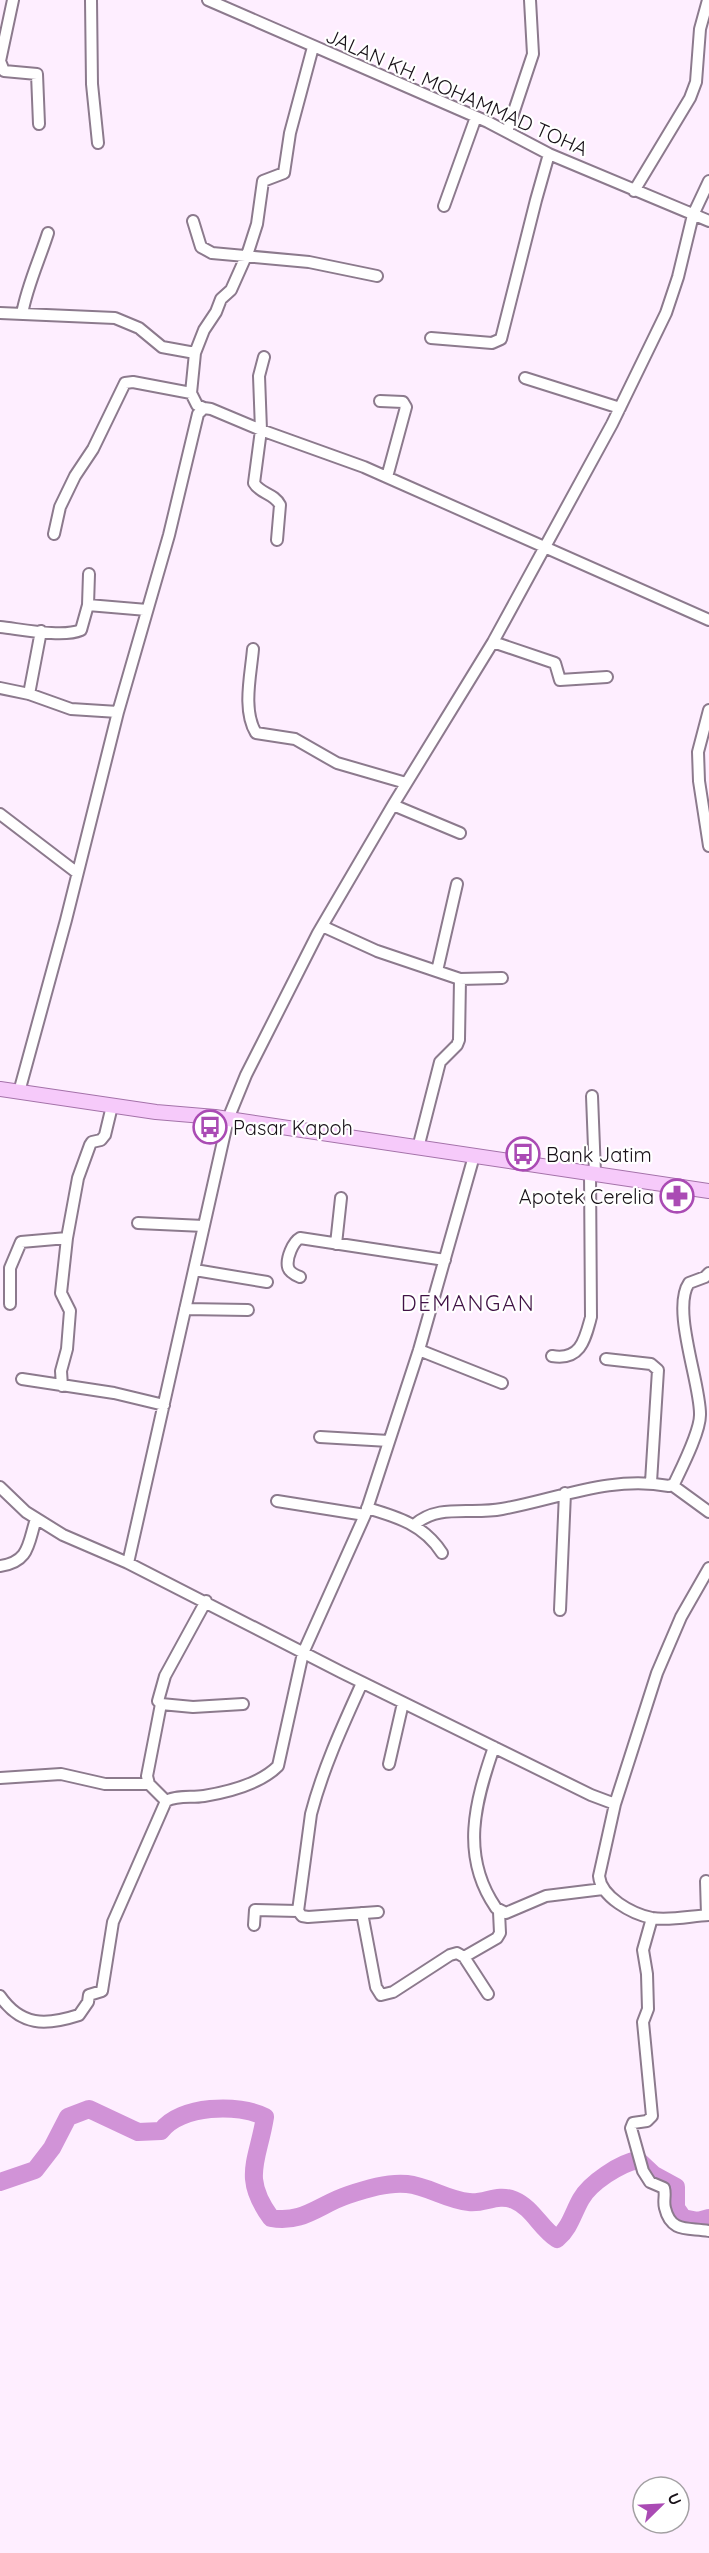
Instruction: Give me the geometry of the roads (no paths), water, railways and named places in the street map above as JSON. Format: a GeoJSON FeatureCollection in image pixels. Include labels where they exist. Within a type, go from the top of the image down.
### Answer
{"type":"FeatureCollection","features":[{"type":"Feature","properties":{"kind":"main road"},"geometry":{"type":"LineString","coordinates":[[0,1089],[112,1106],[228,1119],[709,1191]]}},
{"type":"Feature","properties":{"kind":"street"},"geometry":{"type":"LineString","coordinates":[[13,0],[0,61],[1,67],[4,71],[38,74],[39,124]]}},
{"type":"Feature","properties":{"kind":"street"},"geometry":{"type":"LineString","coordinates":[[91,0],[92,84],[98,143]]}},
{"type":"Feature","properties":{"kind":"street","name":"JALAN KH. MOHAMMAD TOHA"},"geometry":{"type":"LineString","coordinates":[[208,0],[476,117],[549,154],[709,221]]}},
{"type":"Feature","properties":{"kind":"street"},"geometry":{"type":"LineString","coordinates":[[507,132],[533,54],[530,0]]}},
{"type":"Feature","properties":{"kind":"street"},"geometry":{"type":"LineString","coordinates":[[634,191],[690,98],[696,82],[700,29],[708,0]]}},
{"type":"Feature","properties":{"kind":"street"},"geometry":{"type":"LineString","coordinates":[[313,47],[290,133],[284,173],[262,181],[257,224],[246,255],[231,290],[221,298],[195,353],[191,393],[197,405],[387,477],[709,620]]}},
{"type":"Feature","properties":{"kind":"street"},"geometry":{"type":"LineString","coordinates":[[444,206],[476,117]]}},
{"type":"Feature","properties":{"kind":"street"},"geometry":{"type":"LineString","coordinates":[[431,338],[492,343],[501,339],[549,154]]}},
{"type":"Feature","properties":{"kind":"street"},"geometry":{"type":"LineString","coordinates":[[128,1563],[228,1119],[246,1075],[322,926],[492,642],[620,408],[666,313],[678,277],[693,215],[709,181]]}},
{"type":"Feature","properties":{"kind":"street"},"geometry":{"type":"LineString","coordinates":[[193,221],[198,241],[204,250],[212,253],[309,262],[377,276]]}},
{"type":"Feature","properties":{"kind":"street"},"geometry":{"type":"LineString","coordinates":[[22,314],[27,287],[36,270],[48,233]]}},
{"type":"Feature","properties":{"kind":"street"},"geometry":{"type":"LineString","coordinates":[[0,313],[115,318],[139,328],[162,347],[195,353]]}},
{"type":"Feature","properties":{"kind":"street"},"geometry":{"type":"LineString","coordinates":[[264,357],[259,376],[261,430],[254,483],[258,489],[274,496],[280,505],[277,540]]}},
{"type":"Feature","properties":{"kind":"street"},"geometry":{"type":"LineString","coordinates":[[525,378],[620,408]]}},
{"type":"Feature","properties":{"kind":"street"},"geometry":{"type":"LineString","coordinates":[[54,534],[60,507],[75,476],[93,449],[125,383],[133,382],[191,393]]}},
{"type":"Feature","properties":{"kind":"street"},"geometry":{"type":"LineString","coordinates":[[380,401],[403,402],[406,406],[387,477]]}},
{"type":"Feature","properties":{"kind":"street"},"geometry":{"type":"LineString","coordinates":[[20,1092],[118,712],[169,535],[198,414],[204,408]]}},
{"type":"Feature","properties":{"kind":"street"},"geometry":{"type":"LineString","coordinates":[[0,627],[76,633],[81,630],[88,605],[89,574]]}},
{"type":"Feature","properties":{"kind":"street"},"geometry":{"type":"LineString","coordinates":[[88,605],[147,610]]}},
{"type":"Feature","properties":{"kind":"street"},"geometry":{"type":"LineString","coordinates":[[29,694],[41,632]]}},
{"type":"Feature","properties":{"kind":"street"},"geometry":{"type":"LineString","coordinates":[[492,642],[555,663],[560,680],[607,677]]}},
{"type":"Feature","properties":{"kind":"street"},"geometry":{"type":"LineString","coordinates":[[253,649],[249,710],[251,725],[256,733],[295,739],[337,763],[406,783]]}},
{"type":"Feature","properties":{"kind":"street"},"geometry":{"type":"LineString","coordinates":[[0,688],[29,694],[70,709],[118,712]]}},
{"type":"Feature","properties":{"kind":"street"},"geometry":{"type":"LineString","coordinates":[[709,710],[698,752],[699,781],[709,846]]}},
{"type":"Feature","properties":{"kind":"street"},"geometry":{"type":"LineString","coordinates":[[393,805],[460,833]]}},
{"type":"Feature","properties":{"kind":"street"},"geometry":{"type":"LineString","coordinates":[[0,814],[76,872]]}},
{"type":"Feature","properties":{"kind":"street"},"geometry":{"type":"LineString","coordinates":[[437,971],[457,884]]}},
{"type":"Feature","properties":{"kind":"street"},"geometry":{"type":"LineString","coordinates":[[322,926],[377,951],[460,979],[502,978]]}},
{"type":"Feature","properties":{"kind":"street"},"geometry":{"type":"LineString","coordinates":[[418,1148],[440,1062],[459,1040],[460,979]]}},
{"type":"Feature","properties":{"kind":"street"},"geometry":{"type":"LineString","coordinates":[[552,1356],[561,1358],[578,1350],[585,1339],[591,1317],[592,1096]]}},
{"type":"Feature","properties":{"kind":"street"},"geometry":{"type":"LineString","coordinates":[[62,1386],[61,1371],[68,1349],[70,1311],[61,1293],[67,1238],[78,1178],[92,1142],[101,1140],[105,1135],[112,1106]]}},
{"type":"Feature","properties":{"kind":"street"},"geometry":{"type":"LineString","coordinates":[[0,1996],[24,2020],[33,2022],[79,2015],[88,2002],[89,1995],[100,1993],[103,1986],[113,1922],[166,1801],[175,1797],[224,1792],[258,1780],[278,1766],[303,1653],[366,1511],[419,1350],[474,1156]]}},
{"type":"Feature","properties":{"kind":"street"},"geometry":{"type":"LineString","coordinates":[[336,1244],[341,1198]]}},
{"type":"Feature","properties":{"kind":"street"},"geometry":{"type":"LineString","coordinates":[[138,1223],[204,1226]]}},
{"type":"Feature","properties":{"kind":"street"},"geometry":{"type":"LineString","coordinates":[[10,1304],[5,1268],[21,1242],[67,1238]]}},
{"type":"Feature","properties":{"kind":"street"},"geometry":{"type":"LineString","coordinates":[[300,1277],[288,1268],[294,1243],[305,1238],[445,1260]]}},
{"type":"Feature","properties":{"kind":"street"},"geometry":{"type":"LineString","coordinates":[[195,1270],[267,1282]]}},
{"type":"Feature","properties":{"kind":"street"},"geometry":{"type":"LineString","coordinates":[[672,1485],[693,1437],[705,1417],[685,1330],[685,1290],[689,1283],[709,1273]]}},
{"type":"Feature","properties":{"kind":"street"},"geometry":{"type":"LineString","coordinates":[[185,1309],[248,1311]]}},
{"type":"Feature","properties":{"kind":"street"},"geometry":{"type":"LineString","coordinates":[[419,1350],[502,1383]]}},
{"type":"Feature","properties":{"kind":"street"},"geometry":{"type":"LineString","coordinates":[[606,1359],[651,1364],[658,1370],[651,1482]]}},
{"type":"Feature","properties":{"kind":"street"},"geometry":{"type":"LineString","coordinates":[[22,1379],[114,1394],[164,1405]]}},
{"type":"Feature","properties":{"kind":"street"},"geometry":{"type":"LineString","coordinates":[[320,1437],[389,1441]]}},
{"type":"Feature","properties":{"kind":"street"},"geometry":{"type":"LineString","coordinates":[[414,1525],[431,1513],[501,1509],[565,1493],[634,1482],[672,1485],[709,1512]]}},
{"type":"Feature","properties":{"kind":"street"},"geometry":{"type":"LineString","coordinates":[[0,1487],[36,1519],[63,1535],[128,1563],[206,1601],[403,1703],[615,1804]]}},
{"type":"Feature","properties":{"kind":"street"},"geometry":{"type":"LineString","coordinates":[[560,1610],[565,1493]]}},
{"type":"Feature","properties":{"kind":"street"},"geometry":{"type":"LineString","coordinates":[[277,1501],[366,1511],[403,1519],[430,1537],[442,1553]]}},
{"type":"Feature","properties":{"kind":"street"},"geometry":{"type":"LineString","coordinates":[[0,1566],[20,1560],[26,1552],[36,1519]]}},
{"type":"Feature","properties":{"kind":"street"},"geometry":{"type":"LineString","coordinates":[[706,1881],[708,1915],[652,1918],[609,1896],[603,1889],[599,1876],[615,1804],[657,1673],[676,1627],[709,1568]]}},
{"type":"Feature","properties":{"kind":"street"},"geometry":{"type":"LineString","coordinates":[[166,1801],[149,1784],[147,1776],[161,1704],[158,1697],[165,1676],[206,1601]]}},
{"type":"Feature","properties":{"kind":"street"},"geometry":{"type":"LineString","coordinates":[[363,1683],[337,1738],[315,1799],[298,1911],[302,1916],[308,1917],[378,1912]]}},
{"type":"Feature","properties":{"kind":"street"},"geometry":{"type":"LineString","coordinates":[[389,1764],[403,1703]]}},
{"type":"Feature","properties":{"kind":"street"},"geometry":{"type":"LineString","coordinates":[[161,1704],[193,1707],[243,1704]]}},
{"type":"Feature","properties":{"kind":"street"},"geometry":{"type":"LineString","coordinates":[[464,1957],[497,1938],[500,1933],[500,1912],[488,1897],[477,1872],[474,1840],[478,1794],[494,1747]]}},
{"type":"Feature","properties":{"kind":"street"},"geometry":{"type":"LineString","coordinates":[[0,1778],[61,1774],[105,1784],[149,1784]]}},
{"type":"Feature","properties":{"kind":"street"},"geometry":{"type":"LineString","coordinates":[[500,1912],[506,1912],[546,1896],[603,1889]]}},
{"type":"Feature","properties":{"kind":"street"},"geometry":{"type":"LineString","coordinates":[[254,1926],[255,1910],[298,1911]]}},
{"type":"Feature","properties":{"kind":"street"},"geometry":{"type":"LineString","coordinates":[[362,1913],[376,1987],[381,1995],[393,1992],[454,1954],[460,1953],[488,1994]]}},
{"type":"Feature","properties":{"kind":"street"},"geometry":{"type":"LineString","coordinates":[[652,1918],[644,1950],[648,2009],[643,2022],[652,2116],[647,2121],[633,2123],[631,2128],[641,2164],[650,2182],[664,2188],[665,2210],[675,2224],[685,2230],[709,2231]]}},
{"type":"Feature","properties":{"kind":"waterway"},"geometry":{"type":"LineString","coordinates":[[0,2182],[35,2170],[52,2148],[68,2117],[89,2109],[138,2132],[161,2131],[170,2122],[195,2111],[226,2108],[265,2117],[256,2157],[254,2180],[256,2191],[271,2218],[302,2216],[362,2190],[385,2185],[407,2184],[469,2202],[497,2198],[514,2200],[526,2208],[557,2239],[565,2230],[585,2193],[598,2180],[614,2169],[638,2160],[654,2175],[676,2187],[676,2208],[683,2218],[698,2221],[709,2218]]}},
{"type":"Feature","properties":{"kind":"place","name":"Pasar Kapoh"},"geometry":{"type":"Point","coordinates":[210,1127]}},
{"type":"Feature","properties":{"kind":"place","name":"Bank Jatim"},"geometry":{"type":"Point","coordinates":[523,1154]}},
{"type":"Feature","properties":{"kind":"place","name":"Apotek Cerelia"},"geometry":{"type":"Point","coordinates":[677,1196]}},
{"type":"Feature","properties":{"kind":"district","name":"DEMANGAN"},"geometry":{"type":"Point","coordinates":[468,1303]}}]}
